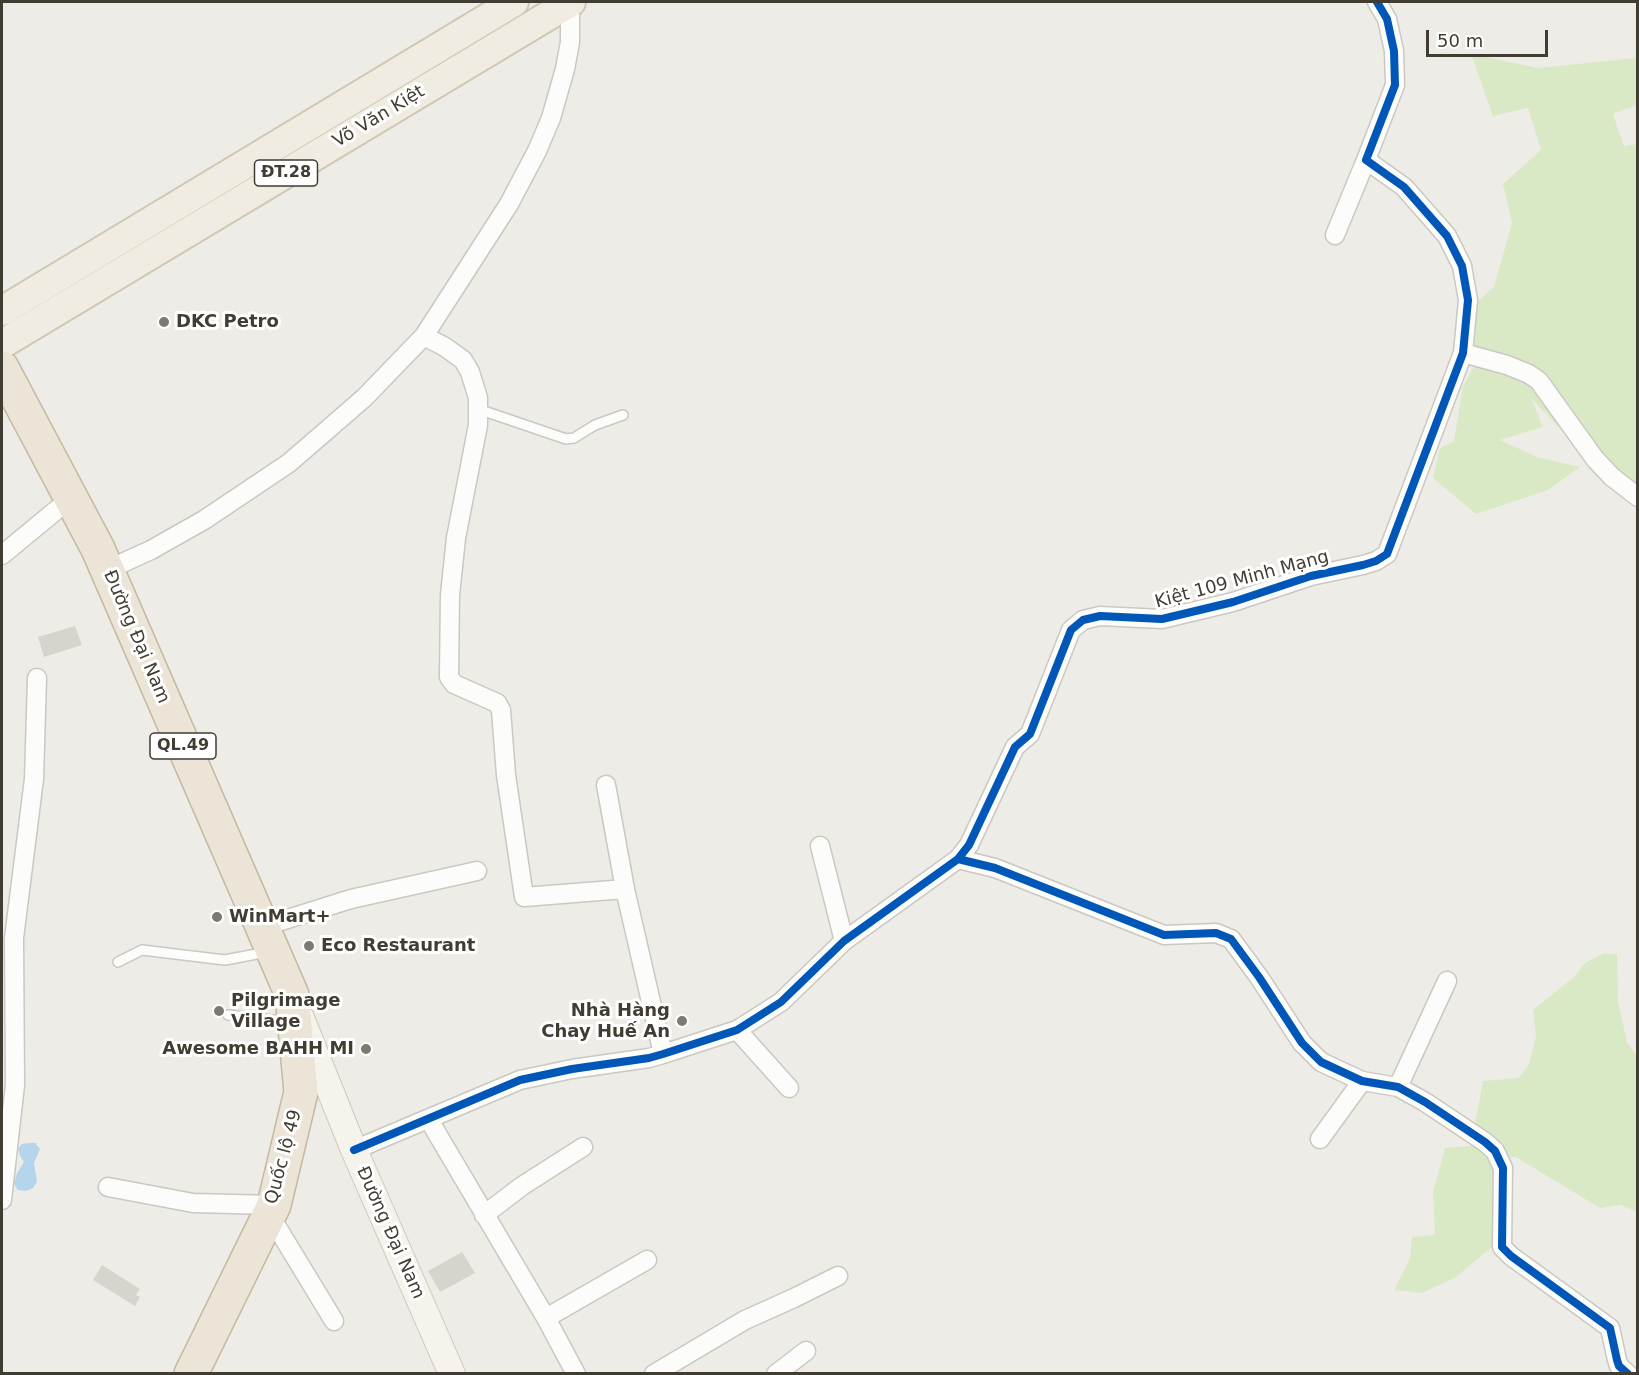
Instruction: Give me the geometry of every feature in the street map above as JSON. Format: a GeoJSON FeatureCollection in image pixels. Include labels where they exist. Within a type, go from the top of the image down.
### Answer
{"type":"FeatureCollection","features":[{"type":"Feature","properties":{"kind":"highway","name":"QL.49"},"geometry":{"type":"LineString","coordinates":[[2,368],[71,498]]}},
{"type":"Feature","properties":{"kind":"highway","name":"Đường Đại Nam"},"geometry":{"type":"LineString","coordinates":[[71,498],[107,570],[267,939],[293,1009]]}},
{"type":"Feature","properties":{"kind":"highway","name":"Quốc lộ 49"},"geometry":{"type":"LineString","coordinates":[[191,1374],[271,1209],[301,1092],[293,1009]]}},
{"type":"Feature","properties":{"kind":"main road","name":"Võ Văn Kiệt"},"geometry":{"type":"LineString","coordinates":[[2,311],[514,2]]}},
{"type":"Feature","properties":{"kind":"main road","name":"Võ Văn Kiệt"},"geometry":{"type":"LineString","coordinates":[[2,344],[571,2]]}},
{"type":"Feature","properties":{"kind":"main road"},"geometry":{"type":"LineString","coordinates":[[403,69],[418,94]]}},
{"type":"Feature","properties":{"kind":"street"},"geometry":{"type":"LineString","coordinates":[[107,570],[151,550],[204,520],[289,462],[364,398],[424,336],[509,204],[537,151],[551,118],[565,69],[570,42],[571,2]]}},
{"type":"Feature","properties":{"kind":"street"},"geometry":{"type":"LineString","coordinates":[[1335,235],[1395,85],[1394,51],[1387,18],[1377,2]]}},
{"type":"Feature","properties":{"kind":"street","name":"Kiệt 109 Minh Mạng"},"geometry":{"type":"LineString","coordinates":[[354,1150],[520,1080],[663,1054],[736,1030],[781,1002],[844,941],[958,859],[969,844],[1015,747],[1029,734],[1071,630],[1083,620],[1100,616],[1149,620],[1173,616],[1233,602],[1311,576],[1363,565],[1388,554],[1463,352],[1468,300],[1462,266],[1447,236],[1404,187],[1366,160]]}},
{"type":"Feature","properties":{"kind":"street"},"geometry":{"type":"LineString","coordinates":[[424,336],[445,346],[463,360],[476,388],[478,409],[473,456],[456,538],[450,595],[449,677],[454,684],[497,703],[501,710],[506,776],[524,897],[625,889]]}},
{"type":"Feature","properties":{"kind":"street"},"geometry":{"type":"LineString","coordinates":[[1463,352],[1507,365],[1539,381],[1595,459],[1612,477],[1638,497]]}},
{"type":"Feature","properties":{"kind":"street"},"geometry":{"type":"LineString","coordinates":[[2,555],[71,498]]}},
{"type":"Feature","properties":{"kind":"street"},"geometry":{"type":"LineString","coordinates":[[2,1200],[15,1085],[14,938],[34,779],[37,678]]}},
{"type":"Feature","properties":{"kind":"street"},"geometry":{"type":"LineString","coordinates":[[606,785],[625,889],[663,1054]]}},
{"type":"Feature","properties":{"kind":"street"},"geometry":{"type":"LineString","coordinates":[[820,846],[844,941]]}},
{"type":"Feature","properties":{"kind":"street"},"geometry":{"type":"LineString","coordinates":[[958,859],[995,868],[1164,935],[1216,933],[1231,939],[1302,1043],[1322,1062],[1362,1081],[1398,1087],[1425,1102],[1495,1151],[1503,1168],[1502,1247],[1610,1329],[1619,1366],[1628,1374]]}},
{"type":"Feature","properties":{"kind":"street"},"geometry":{"type":"LineString","coordinates":[[267,939],[351,899],[477,871]]}},
{"type":"Feature","properties":{"kind":"street"},"geometry":{"type":"LineString","coordinates":[[1398,1087],[1447,981]]}},
{"type":"Feature","properties":{"kind":"street","name":"Đường Đại Nam"},"geometry":{"type":"LineString","coordinates":[[293,1009],[452,1374]]}},
{"type":"Feature","properties":{"kind":"street"},"geometry":{"type":"LineString","coordinates":[[736,1030],[789,1088]]}},
{"type":"Feature","properties":{"kind":"street"},"geometry":{"type":"LineString","coordinates":[[1320,1138],[1362,1081]]}},
{"type":"Feature","properties":{"kind":"street"},"geometry":{"type":"LineString","coordinates":[[429,1120],[546,1318],[576,1374]]}},
{"type":"Feature","properties":{"kind":"street"},"geometry":{"type":"LineString","coordinates":[[484,1215],[522,1186],[583,1147]]}},
{"type":"Feature","properties":{"kind":"street"},"geometry":{"type":"LineString","coordinates":[[108,1187],[193,1203],[271,1209],[334,1321]]}},
{"type":"Feature","properties":{"kind":"street"},"geometry":{"type":"LineString","coordinates":[[546,1318],[646,1260]]}},
{"type":"Feature","properties":{"kind":"street"},"geometry":{"type":"LineString","coordinates":[[654,1374],[745,1320],[838,1276]]}},
{"type":"Feature","properties":{"kind":"street"},"geometry":{"type":"LineString","coordinates":[[776,1374],[806,1352]]}},
{"type":"Feature","properties":{"kind":"lane"},"geometry":{"type":"LineString","coordinates":[[478,409],[566,440],[574,438],[595,425],[623,415]]}},
{"type":"Feature","properties":{"kind":"lane"},"geometry":{"type":"LineString","coordinates":[[118,962],[142,950],[225,960],[267,939]]}},
{"type":"Feature","properties":{"kind":"lane"},"geometry":{"type":"LineString","coordinates":[[228,1015],[293,1009]]}},
{"type":"Feature","properties":{"kind":"green space"},"geometry":{"type":"Polygon","coordinates":[[[1471,54],[1538,68],[1637,58],[1637,105],[1613,114],[1624,146],[1637,144],[1637,503],[1606,477],[1531,398],[1543,427],[1500,440],[1537,457],[1580,467],[1548,490],[1476,514],[1433,478],[1440,448],[1454,441],[1463,386],[1474,367],[1463,334],[1468,310],[1494,287],[1512,223],[1503,184],[1541,150],[1528,108],[1493,116],[1471,54]]]}},
{"type":"Feature","properties":{"kind":"green space"},"geometry":{"type":"Polygon","coordinates":[[[1604,953],[1617,954],[1618,1001],[1627,1042],[1637,1056],[1637,1212],[1621,1205],[1600,1208],[1516,1157],[1493,1158],[1495,1187],[1492,1247],[1456,1277],[1422,1293],[1394,1290],[1410,1259],[1412,1237],[1435,1235],[1433,1192],[1445,1148],[1471,1146],[1483,1081],[1519,1078],[1529,1064],[1536,1037],[1533,1010],[1574,977],[1585,963],[1604,953]]]}},
{"type":"Feature","properties":{"kind":"water"},"geometry":{"type":"Polygon","coordinates":[[[35,1143],[40,1149],[34,1163],[37,1182],[33,1188],[26,1191],[18,1190],[14,1184],[17,1173],[24,1162],[18,1148],[22,1144],[35,1143]]]}},
{"type":"Feature","properties":{"kind":"building"},"geometry":{"type":"Polygon","coordinates":[[[75,626],[82,645],[44,657],[38,637],[75,626]]]}},
{"type":"Feature","properties":{"kind":"building"},"geometry":{"type":"Polygon","coordinates":[[[462,1252],[475,1273],[440,1292],[428,1271],[462,1252]]]}},
{"type":"Feature","properties":{"kind":"building"},"geometry":{"type":"Polygon","coordinates":[[[102,1265],[140,1289],[136,1295],[140,1297],[135,1306],[93,1280],[102,1265]]]}},
{"type":"Feature","properties":{"kind":"cycle path"},"geometry":{"type":"LineString","coordinates":[[354,1150],[520,1080],[572,1069],[649,1058],[737,1030],[781,1002],[844,941],[958,859],[969,845],[1015,747],[1030,734],[1071,630],[1083,620],[1100,616],[1162,619],[1233,602],[1311,576],[1363,565],[1387,554],[1463,353],[1468,300],[1462,266],[1447,236],[1404,187],[1366,160],[1395,85],[1394,51],[1387,19],[1377,2]]}},
{"type":"Feature","properties":{"kind":"cycle path"},"geometry":{"type":"LineString","coordinates":[[958,859],[995,868],[1164,935],[1216,933],[1231,939],[1302,1043],[1321,1062],[1362,1081],[1398,1087],[1425,1102],[1495,1151],[1503,1168],[1502,1247],[1511,1256],[1610,1328],[1619,1366],[1628,1374]]}},
{"type":"Feature","properties":{"kind":"place","name":"DKC Petro"},"geometry":{"type":"Point","coordinates":[164,322]}},
{"type":"Feature","properties":{"kind":"place","name":"WinMart+"},"geometry":{"type":"Point","coordinates":[217,917]}},
{"type":"Feature","properties":{"kind":"place","name":"Eco Restaurant"},"geometry":{"type":"Point","coordinates":[309,946]}},
{"type":"Feature","properties":{"kind":"place","name":"Pilgrimage Village"},"geometry":{"type":"Point","coordinates":[219,1011]}},
{"type":"Feature","properties":{"kind":"place","name":"Nhà Hàng Chay Huế An"},"geometry":{"type":"Point","coordinates":[682,1021]}},
{"type":"Feature","properties":{"kind":"place","name":"Awesome BAHH MI"},"geometry":{"type":"Point","coordinates":[366,1049]}}]}
